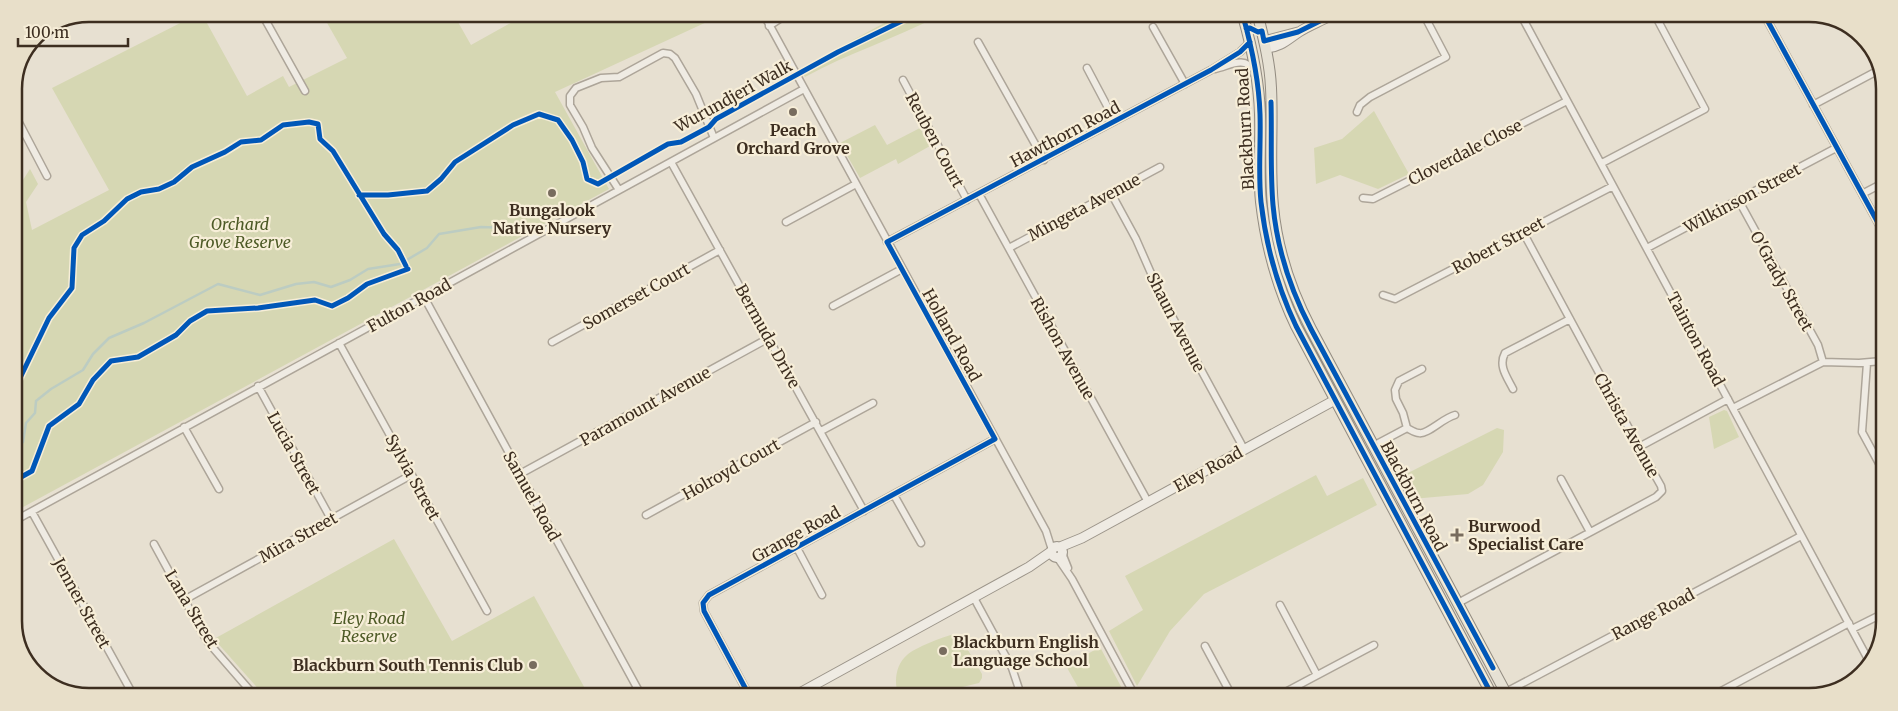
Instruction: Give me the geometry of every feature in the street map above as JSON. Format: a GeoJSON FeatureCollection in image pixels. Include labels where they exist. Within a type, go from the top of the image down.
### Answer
{"type":"FeatureCollection","features":[{"type":"Feature","properties":{"kind":"main road","name":"Blackburn Road"},"geometry":{"type":"LineString","coordinates":[[1244,22],[1256,72],[1259,97],[1261,201],[1268,246],[1287,307],[1489,688]]}},
{"type":"Feature","properties":{"kind":"main road","name":"Blackburn Road"},"geometry":{"type":"LineString","coordinates":[[1259,22],[1271,88],[1273,206],[1282,255],[1292,288],[1304,316],[1345,394],[1504,688]]}},
{"type":"Feature","properties":{"kind":"main road"},"geometry":{"type":"LineString","coordinates":[[1249,40],[1264,45],[1318,22]]}},
{"type":"Feature","properties":{"kind":"main road"},"geometry":{"type":"LineString","coordinates":[[1260,137],[1264,45]]}},
{"type":"Feature","properties":{"kind":"main road"},"geometry":{"type":"LineString","coordinates":[[1335,400],[1345,394]]}},
{"type":"Feature","properties":{"kind":"main road","name":"Eley Road"},"geometry":{"type":"LineString","coordinates":[[809,688],[1335,400]]}},
{"type":"Feature","properties":{"kind":"main road"},"geometry":{"type":"LineString","coordinates":[[1447,609],[1458,603]]}},
{"type":"Feature","properties":{"kind":"street"},"geometry":{"type":"LineString","coordinates":[[266,22],[305,91]]}},
{"type":"Feature","properties":{"kind":"street","name":"Holland Road"},"geometry":{"type":"LineString","coordinates":[[767,22],[1131,688]]}},
{"type":"Feature","properties":{"kind":"street"},"geometry":{"type":"LineString","coordinates":[[769,26],[775,22]]}},
{"type":"Feature","properties":{"kind":"street"},"geometry":{"type":"LineString","coordinates":[[1357,112],[1360,105],[1370,97],[1446,57],[1428,22]]}},
{"type":"Feature","properties":{"kind":"street","name":"Tainton Road"},"geometry":{"type":"LineString","coordinates":[[1525,22],[1866,656]]}},
{"type":"Feature","properties":{"kind":"street"},"geometry":{"type":"LineString","coordinates":[[1602,163],[1705,109],[1659,22]]}},
{"type":"Feature","properties":{"kind":"street"},"geometry":{"type":"LineString","coordinates":[[1768,22],[1875,218]]}},
{"type":"Feature","properties":{"kind":"street"},"geometry":{"type":"LineString","coordinates":[[1153,27],[1185,84]]}},
{"type":"Feature","properties":{"kind":"street","name":"Hawthorn Road"},"geometry":{"type":"LineString","coordinates":[[887,242],[1211,70],[1240,52],[1249,40]]}},
{"type":"Feature","properties":{"kind":"street"},"geometry":{"type":"LineString","coordinates":[[978,42],[1044,160]]}},
{"type":"Feature","properties":{"kind":"street"},"geometry":{"type":"LineString","coordinates":[[619,190],[592,148],[583,127],[570,105],[570,96],[576,88],[601,78],[619,76],[662,53],[670,54],[675,58],[696,94],[714,138]]}},
{"type":"Feature","properties":{"kind":"street","name":"Hawthorn Road"},"geometry":{"type":"LineString","coordinates":[[1211,70],[1226,67],[1239,61],[1249,64],[1256,72]]}},
{"type":"Feature","properties":{"kind":"street"},"geometry":{"type":"LineString","coordinates":[[1087,68],[1115,121]]}},
{"type":"Feature","properties":{"kind":"street"},"geometry":{"type":"LineString","coordinates":[[1813,105],[1873,73]]}},
{"type":"Feature","properties":{"kind":"street","name":"Reuben Court"},"geometry":{"type":"LineString","coordinates":[[903,80],[967,200]]}},
{"type":"Feature","properties":{"kind":"street","name":"Fulton Road"},"geometry":{"type":"LineString","coordinates":[[23,517],[258,386],[804,89]]}},
{"type":"Feature","properties":{"kind":"street","name":"Cloverdale Close"},"geometry":{"type":"LineString","coordinates":[[1363,198],[1373,199],[1567,101]]}},
{"type":"Feature","properties":{"kind":"street"},"geometry":{"type":"LineString","coordinates":[[22,128],[47,176]]}},
{"type":"Feature","properties":{"kind":"street","name":"Wilkinson Street"},"geometry":{"type":"LineString","coordinates":[[1648,248],[1836,148]]}},
{"type":"Feature","properties":{"kind":"street","name":"Bermuda Drive"},"geometry":{"type":"LineString","coordinates":[[671,162],[864,511]]}},
{"type":"Feature","properties":{"kind":"street","name":"Mingeta Avenue"},"geometry":{"type":"LineString","coordinates":[[1009,248],[1160,167]]}},
{"type":"Feature","properties":{"kind":"street"},"geometry":{"type":"LineString","coordinates":[[786,222],[856,184]]}},
{"type":"Feature","properties":{"kind":"street","name":"Robert Street"},"geometry":{"type":"LineString","coordinates":[[1383,295],[1395,299],[1613,186]]}},
{"type":"Feature","properties":{"kind":"street"},"geometry":{"type":"LineString","coordinates":[[1862,194],[1875,187]]}},
{"type":"Feature","properties":{"kind":"street","name":"Shaun Avenue"},"geometry":{"type":"LineString","coordinates":[[1111,193],[1136,240],[1160,296],[1244,449]]}},
{"type":"Feature","properties":{"kind":"street","name":"Rishon Avenue"},"geometry":{"type":"LineString","coordinates":[[979,194],[1148,502]]}},
{"type":"Feature","properties":{"kind":"street","name":"O'Grady Street"},"geometry":{"type":"LineString","coordinates":[[1738,201],[1818,345],[1822,362]]}},
{"type":"Feature","properties":{"kind":"street","name":"Christa Avenue"},"geometry":{"type":"LineString","coordinates":[[1458,603],[1656,497],[1662,491],[1523,232]]}},
{"type":"Feature","properties":{"kind":"street","name":"Somerset Court"},"geometry":{"type":"LineString","coordinates":[[552,342],[720,250]]}},
{"type":"Feature","properties":{"kind":"street"},"geometry":{"type":"LineString","coordinates":[[833,306],[902,269]]}},
{"type":"Feature","properties":{"kind":"street","name":"Samuel Road"},"geometry":{"type":"LineString","coordinates":[[424,297],[638,688]]}},
{"type":"Feature","properties":{"kind":"street"},"geometry":{"type":"LineString","coordinates":[[1514,389],[1503,370],[1502,359],[1505,354],[1570,319]]}},
{"type":"Feature","properties":{"kind":"street","name":"Paramount Avenue"},"geometry":{"type":"LineString","coordinates":[[520,474],[769,338]]}},
{"type":"Feature","properties":{"kind":"street","name":"Sylvia Street"},"geometry":{"type":"LineString","coordinates":[[340,343],[487,610]]}},
{"type":"Feature","properties":{"kind":"street"},"geometry":{"type":"LineString","coordinates":[[1733,408],[1822,362],[1876,362]]}},
{"type":"Feature","properties":{"kind":"street"},"geometry":{"type":"LineString","coordinates":[[1867,363],[1862,430],[1876,457]]}},
{"type":"Feature","properties":{"kind":"street"},"geometry":{"type":"LineString","coordinates":[[1407,428],[1403,413],[1396,399],[1395,390],[1399,381],[1422,370]]}},
{"type":"Feature","properties":{"kind":"street","name":"Lucia Street"},"geometry":{"type":"LineString","coordinates":[[258,386],[331,519]]}},
{"type":"Feature","properties":{"kind":"street"},"geometry":{"type":"LineString","coordinates":[[1638,447],[1728,399]]}},
{"type":"Feature","properties":{"kind":"street"},"geometry":{"type":"LineString","coordinates":[[821,431],[873,403]]}},
{"type":"Feature","properties":{"kind":"street"},"geometry":{"type":"LineString","coordinates":[[1407,428],[1420,434],[1430,431],[1438,423],[1455,415]]}},
{"type":"Feature","properties":{"kind":"street","name":"Holroyd Court"},"geometry":{"type":"LineString","coordinates":[[646,516],[816,422]]}},
{"type":"Feature","properties":{"kind":"street"},"geometry":{"type":"LineString","coordinates":[[184,427],[219,489]]}},
{"type":"Feature","properties":{"kind":"street"},"geometry":{"type":"LineString","coordinates":[[1374,446],[1407,428]]}},
{"type":"Feature","properties":{"kind":"street","name":"Grange Road"},"geometry":{"type":"LineString","coordinates":[[746,688],[704,611],[703,603],[709,595],[995,439]]}},
{"type":"Feature","properties":{"kind":"street","name":"Mira Street"},"geometry":{"type":"LineString","coordinates":[[184,600],[411,475]]}},
{"type":"Feature","properties":{"kind":"street"},"geometry":{"type":"LineString","coordinates":[[1561,479],[1590,532]]}},
{"type":"Feature","properties":{"kind":"street"},"geometry":{"type":"LineString","coordinates":[[894,495],[921,543]]}},
{"type":"Feature","properties":{"kind":"street","name":"Jenner Street"},"geometry":{"type":"LineString","coordinates":[[32,512],[129,688]]}},
{"type":"Feature","properties":{"kind":"street","name":"Range Road"},"geometry":{"type":"LineString","coordinates":[[1518,688],[1801,536]]}},
{"type":"Feature","properties":{"kind":"street","name":"Lana Street"},"geometry":{"type":"LineString","coordinates":[[154,544],[207,641],[248,688]]}},
{"type":"Feature","properties":{"kind":"street"},"geometry":{"type":"LineString","coordinates":[[797,548],[822,595]]}},
{"type":"Feature","properties":{"kind":"street"},"geometry":{"type":"LineString","coordinates":[[974,598],[1012,668],[1019,688]]}},
{"type":"Feature","properties":{"kind":"street"},"geometry":{"type":"LineString","coordinates":[[1280,605],[1317,675]]}},
{"type":"Feature","properties":{"kind":"street"},"geometry":{"type":"LineString","coordinates":[[1728,688],[1850,626],[1876,616]]}},
{"type":"Feature","properties":{"kind":"street"},"geometry":{"type":"LineString","coordinates":[[1293,688],[1374,645]]}},
{"type":"Feature","properties":{"kind":"street"},"geometry":{"type":"LineString","coordinates":[[1205,646],[1228,688]]}},
{"type":"Feature","properties":{"kind":"green space","name":"Orchard Grove Reserve"},"geometry":{"type":"Polygon","coordinates":[[[182,22],[206,22],[247,96],[283,76],[289,87],[347,58],[327,22],[458,22],[471,45],[512,22],[707,22],[555,92],[609,189],[23,507],[22,181],[30,169],[38,184],[26,202],[32,230],[109,190],[52,88],[182,22]]]}},
{"type":"Feature","properties":{"kind":"green space"},"geometry":{"type":"Polygon","coordinates":[[[886,22],[926,22],[821,68],[805,77],[800,69],[886,22]]]}},
{"type":"Feature","properties":{"kind":"green space"},"geometry":{"type":"Polygon","coordinates":[[[1374,111],[1409,174],[1378,189],[1340,175],[1316,184],[1314,148],[1342,139],[1374,111]]]}},
{"type":"Feature","properties":{"kind":"green space"},"geometry":{"type":"Polygon","coordinates":[[[875,125],[887,145],[920,128],[930,146],[898,164],[896,159],[860,178],[840,143],[875,125]]]}},
{"type":"Feature","properties":{"kind":"green space"},"geometry":{"type":"Polygon","coordinates":[[[1724,410],[1727,411],[1739,437],[1714,449],[1709,417],[1724,410]]]}},
{"type":"Feature","properties":{"kind":"green space"},"geometry":{"type":"Polygon","coordinates":[[[1497,428],[1504,430],[1503,452],[1483,485],[1468,494],[1412,499],[1400,477],[1497,428]]]}},
{"type":"Feature","properties":{"kind":"green space"},"geometry":{"type":"Polygon","coordinates":[[[1316,475],[1327,496],[1363,478],[1377,505],[1204,594],[1170,631],[1137,686],[1109,631],[1143,610],[1125,576],[1316,475]]]}},
{"type":"Feature","properties":{"kind":"green space","name":"Eley Road Reserve"},"geometry":{"type":"Polygon","coordinates":[[[394,539],[452,641],[534,596],[585,688],[258,688],[214,639],[394,539]]]}},
{"type":"Feature","properties":{"kind":"green space"},"geometry":{"type":"Polygon","coordinates":[[[954,634],[961,638],[982,674],[979,683],[958,688],[897,688],[898,668],[903,659],[911,652],[954,634]]]}},
{"type":"Feature","properties":{"kind":"green space"},"geometry":{"type":"Polygon","coordinates":[[[1100,647],[1122,688],[1078,688],[1066,666],[1100,647]]]}},
{"type":"Feature","properties":{"kind":"waterway"},"geometry":{"type":"LineString","coordinates":[[23,442],[26,423],[35,413],[36,401],[51,389],[83,370],[93,354],[109,338],[144,323],[218,284],[260,295],[296,284],[314,282],[331,287],[350,280],[368,269],[400,264],[427,248],[439,234],[481,227],[514,228]]}},
{"type":"Feature","properties":{"kind":"cycle path","name":"Wurundjeri Walk"},"geometry":{"type":"LineString","coordinates":[[359,195],[388,195],[427,191],[441,179],[455,162],[513,125],[539,114],[558,120],[572,140],[583,162],[587,179],[598,184],[668,144],[681,142],[709,127],[716,119],[838,52],[900,22]]}},
{"type":"Feature","properties":{"kind":"cycle path"},"geometry":{"type":"LineString","coordinates":[[1244,22],[1257,77],[1260,114],[1260,191],[1263,218],[1273,266],[1283,296],[1296,326],[1488,688]]}},
{"type":"Feature","properties":{"kind":"cycle path"},"geometry":{"type":"LineString","coordinates":[[1246,28],[1258,32],[1262,31],[1264,41],[1298,32],[1318,22]]}},
{"type":"Feature","properties":{"kind":"cycle path"},"geometry":{"type":"LineString","coordinates":[[1768,22],[1875,218]]}},
{"type":"Feature","properties":{"kind":"cycle path"},"geometry":{"type":"LineString","coordinates":[[745,688],[704,611],[703,603],[709,595],[995,439],[887,242],[1211,70],[1240,52],[1250,42]]}},
{"type":"Feature","properties":{"kind":"cycle path"},"geometry":{"type":"LineString","coordinates":[[1271,102],[1273,205],[1278,238],[1291,285],[1311,329],[1493,668]]}},
{"type":"Feature","properties":{"kind":"cycle path"},"geometry":{"type":"LineString","coordinates":[[23,373],[49,318],[72,288],[74,248],[82,235],[104,221],[127,199],[141,192],[159,189],[174,182],[192,167],[225,152],[241,142],[261,140],[283,125],[309,122],[318,124],[320,139],[333,151],[384,234],[398,250],[406,266]]}},
{"type":"Feature","properties":{"kind":"cycle path"},"geometry":{"type":"LineString","coordinates":[[23,476],[32,471],[49,426],[79,404],[93,380],[111,361],[138,357],[176,335],[190,321],[207,311],[258,308],[315,300],[332,306],[348,298],[367,284],[408,269]]}},
{"type":"Feature","properties":{"kind":"place","name":"Peach Orchard Grove"},"geometry":{"type":"Point","coordinates":[793,112]}},
{"type":"Feature","properties":{"kind":"place","name":"Bungalook Native Nursery"},"geometry":{"type":"Point","coordinates":[552,193]}},
{"type":"Feature","properties":{"kind":"place","name":"Burwood Specialist Care"},"geometry":{"type":"Point","coordinates":[1457,535]}},
{"type":"Feature","properties":{"kind":"place","name":"Blackburn English Language School"},"geometry":{"type":"Point","coordinates":[943,651]}},
{"type":"Feature","properties":{"kind":"place","name":"Blackburn South Tennis Club"},"geometry":{"type":"Point","coordinates":[533,665]}}]}
